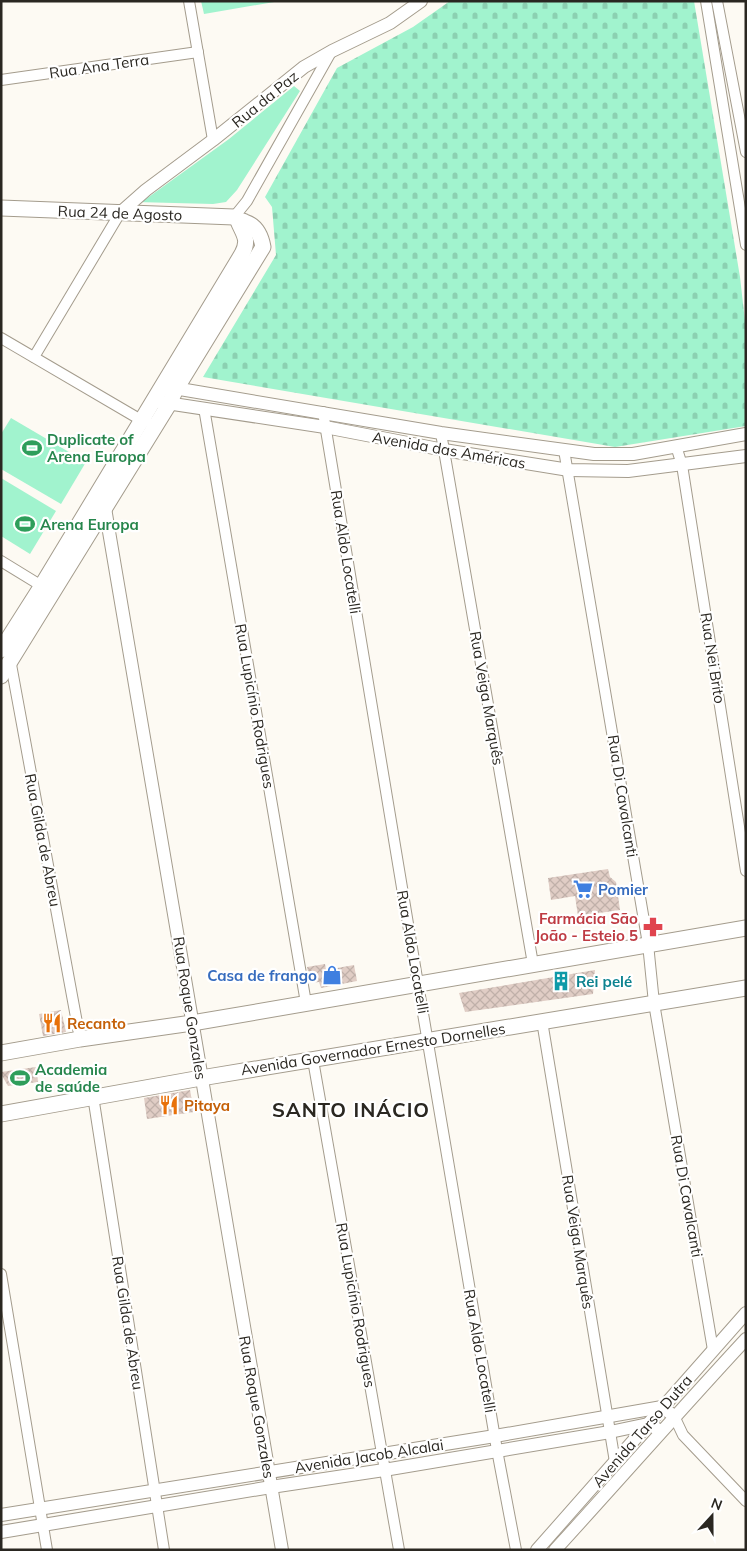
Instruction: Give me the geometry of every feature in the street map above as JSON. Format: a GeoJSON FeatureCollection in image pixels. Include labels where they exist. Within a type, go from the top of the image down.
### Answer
{"type":"FeatureCollection","features":[{"type":"Feature","properties":{"kind":"main road","name":"Rua 24 de Agosto"},"geometry":{"type":"LineString","coordinates":[[1,208],[120,212],[236,219]]}},
{"type":"Feature","properties":{"kind":"main road"},"geometry":{"type":"LineString","coordinates":[[1,676],[6,651],[48,589],[99,504],[141,420],[153,401],[169,387],[263,247],[261,235],[246,222],[236,219]]}},
{"type":"Feature","properties":{"kind":"main road"},"geometry":{"type":"LineString","coordinates":[[99,504],[169,404],[169,387]]}},
{"type":"Feature","properties":{"kind":"main road"},"geometry":{"type":"LineString","coordinates":[[6,651],[48,589]]}},
{"type":"Feature","properties":{"kind":"main road"},"geometry":{"type":"LineString","coordinates":[[1,1053],[306,1004],[746,928]]}},
{"type":"Feature","properties":{"kind":"main road","name":"Avenida Governador Ernesto Dornelles"},"geometry":{"type":"LineString","coordinates":[[1,1114],[94,1096],[746,988]]}},
{"type":"Feature","properties":{"kind":"street"},"geometry":{"type":"LineString","coordinates":[[188,1],[213,140]]}},
{"type":"Feature","properties":{"kind":"street","name":"Rua da Paz"},"geometry":{"type":"LineString","coordinates":[[120,212],[304,67],[390,23],[420,1]]}},
{"type":"Feature","properties":{"kind":"street"},"geometry":{"type":"LineString","coordinates":[[706,1],[746,245]]}},
{"type":"Feature","properties":{"kind":"street"},"geometry":{"type":"LineString","coordinates":[[717,1],[746,152]]}},
{"type":"Feature","properties":{"kind":"street"},"geometry":{"type":"LineString","coordinates":[[236,219],[332,51]]}},
{"type":"Feature","properties":{"kind":"street","name":"Rua Ana Terra"},"geometry":{"type":"LineString","coordinates":[[1,80],[198,52]]}},
{"type":"Feature","properties":{"kind":"street"},"geometry":{"type":"LineString","coordinates":[[34,357],[120,212]]}},
{"type":"Feature","properties":{"kind":"street"},"geometry":{"type":"LineString","coordinates":[[1,338],[141,420],[157,423]]}},
{"type":"Feature","properties":{"kind":"street","name":"Avenida das Américas"},"geometry":{"type":"LineString","coordinates":[[169,387],[441,432],[594,454],[633,454],[746,434]]}},
{"type":"Feature","properties":{"kind":"street","name":"Avenida das Américas"},"geometry":{"type":"LineString","coordinates":[[153,401],[325,427],[444,450],[569,470],[628,471],[746,456]]}},
{"type":"Feature","properties":{"kind":"street","name":"Rua Lupicínio Rodrigues"},"geometry":{"type":"LineString","coordinates":[[204,408],[306,1004]]}},
{"type":"Feature","properties":{"kind":"street","name":"Rua Aldo Locatelli"},"geometry":{"type":"LineString","coordinates":[[323,412],[497,1450],[516,1550]]}},
{"type":"Feature","properties":{"kind":"street","name":"Rua Veiga Marquês"},"geometry":{"type":"LineString","coordinates":[[441,432],[533,964]]}},
{"type":"Feature","properties":{"kind":"street","name":"Rua Nei Brito"},"geometry":{"type":"LineString","coordinates":[[676,446],[682,465],[746,870]]}},
{"type":"Feature","properties":{"kind":"street","name":"Rua Di Cavalcanti"},"geometry":{"type":"LineString","coordinates":[[564,450],[569,470],[648,944],[654,1003],[713,1350]]}},
{"type":"Feature","properties":{"kind":"street","name":"Rua Roque Gonzales"},"geometry":{"type":"LineString","coordinates":[[99,504],[192,1023],[282,1550]]}},
{"type":"Feature","properties":{"kind":"street"},"geometry":{"type":"LineString","coordinates":[[1,561],[48,589]]}},
{"type":"Feature","properties":{"kind":"street","name":"Rua Gilda de Abreu"},"geometry":{"type":"LineString","coordinates":[[6,651],[80,1039]]}},
{"type":"Feature","properties":{"kind":"street","name":"Rua Veiga Marquês"},"geometry":{"type":"LineString","coordinates":[[542,1022],[615,1462]]}},
{"type":"Feature","properties":{"kind":"street","name":"Rua Lupicínio Rodrigues"},"geometry":{"type":"LineString","coordinates":[[313,1060],[398,1550]]}},
{"type":"Feature","properties":{"kind":"street","name":"Rua Gilda de Abreu"},"geometry":{"type":"LineString","coordinates":[[94,1096],[153,1490],[164,1550]]}},
{"type":"Feature","properties":{"kind":"street"},"geometry":{"type":"LineString","coordinates":[[1,1274],[47,1550]]}},
{"type":"Feature","properties":{"kind":"street","name":"Avenida Tarso Dutra"},"geometry":{"type":"LineString","coordinates":[[537,1550],[746,1313]]}},
{"type":"Feature","properties":{"kind":"street","name":"Avenida Tarso Dutra"},"geometry":{"type":"LineString","coordinates":[[555,1550],[674,1416],[746,1339]]}},
{"type":"Feature","properties":{"kind":"street"},"geometry":{"type":"LineString","coordinates":[[662,1406],[674,1416],[683,1435],[746,1501]]}},
{"type":"Feature","properties":{"kind":"street","name":"Avenida Jacob Alcalai"},"geometry":{"type":"LineString","coordinates":[[1,1515],[495,1436],[662,1406]]}},
{"type":"Feature","properties":{"kind":"street"},"geometry":{"type":"LineString","coordinates":[[648,1424],[661,1431],[683,1435]]}},
{"type":"Feature","properties":{"kind":"street","name":"Avenida Jacob Alcalai"},"geometry":{"type":"LineString","coordinates":[[1,1532],[271,1486],[384,1470],[648,1424]]}},
{"type":"Feature","properties":{"kind":"green space"},"geometry":{"type":"Polygon","coordinates":[[[201,1],[280,1],[204,14],[201,1]]]}},
{"type":"Feature","properties":{"kind":"green space"},"geometry":{"type":"Polygon","coordinates":[[[450,1],[694,1],[740,277],[746,330],[746,426],[615,447],[203,377],[276,255],[272,207],[265,197],[337,68],[413,27],[450,1]]]}},
{"type":"Feature","properties":{"kind":"green space"},"geometry":{"type":"Polygon","coordinates":[[[294,86],[300,91],[237,190],[226,202],[213,204],[136,202],[146,199],[229,139],[294,86]]]}},
{"type":"Feature","properties":{"kind":"green space","name":"Duplicate of Arena Europa"},"geometry":{"type":"Polygon","coordinates":[[[11,418],[86,462],[61,504],[1,469],[1,434],[11,418]]]}},
{"type":"Feature","properties":{"kind":"green space","name":"Arena Europa"},"geometry":{"type":"Polygon","coordinates":[[[1,478],[56,511],[30,554],[1,536],[1,478]]]}},
{"type":"Feature","properties":{"kind":"building","name":"Pomier"},"geometry":{"type":"Polygon","coordinates":[[[608,869],[610,877],[616,882],[620,910],[578,916],[575,896],[551,900],[548,878],[608,869]]]}},
{"type":"Feature","properties":{"kind":"building","name":"Casa de frango"},"geometry":{"type":"Polygon","coordinates":[[[325,964],[326,970],[354,965],[357,981],[321,988],[319,982],[310,983],[307,967],[325,964]]]}},
{"type":"Feature","properties":{"kind":"building","name":"Rei pelé"},"geometry":{"type":"Polygon","coordinates":[[[595,970],[593,994],[465,1012],[459,993],[595,970]]]}},
{"type":"Feature","properties":{"kind":"building","name":"Recanto"},"geometry":{"type":"Polygon","coordinates":[[[61,1010],[66,1032],[43,1036],[39,1014],[61,1010]]]}},
{"type":"Feature","properties":{"kind":"building","name":"Academia de saúde"},"geometry":{"type":"Polygon","coordinates":[[[36,1067],[38,1082],[8,1086],[1,1074],[1,1072],[36,1067]]]}},
{"type":"Feature","properties":{"kind":"building","name":"Pitaya"},"geometry":{"type":"Polygon","coordinates":[[[190,1090],[194,1112],[147,1119],[144,1098],[190,1090]]]}},
{"type":"Feature","properties":{"kind":"place","name":"Duplicate of Arena Europa"},"geometry":{"type":"Point","coordinates":[32,448]}},
{"type":"Feature","properties":{"kind":"place","name":"Arena Europa"},"geometry":{"type":"Point","coordinates":[25,524]}},
{"type":"Feature","properties":{"kind":"place","name":"Pomier"},"geometry":{"type":"Point","coordinates":[583,889]}},
{"type":"Feature","properties":{"kind":"place","name":"Farmácia São João - Esteio 5"},"geometry":{"type":"Point","coordinates":[653,927]}},
{"type":"Feature","properties":{"kind":"place","name":"Casa de frango"},"geometry":{"type":"Point","coordinates":[332,975]}},
{"type":"Feature","properties":{"kind":"place","name":"Rei pelé"},"geometry":{"type":"Point","coordinates":[561,981]}},
{"type":"Feature","properties":{"kind":"place","name":"Recanto"},"geometry":{"type":"Point","coordinates":[52,1023]}},
{"type":"Feature","properties":{"kind":"place","name":"Academia de saúde"},"geometry":{"type":"Point","coordinates":[20,1078]}},
{"type":"Feature","properties":{"kind":"place","name":"Pitaya"},"geometry":{"type":"Point","coordinates":[169,1105]}},
{"type":"Feature","properties":{"kind":"district","name":"SANTO INÁCIO"},"geometry":{"type":"Point","coordinates":[351,1109]}}]}
